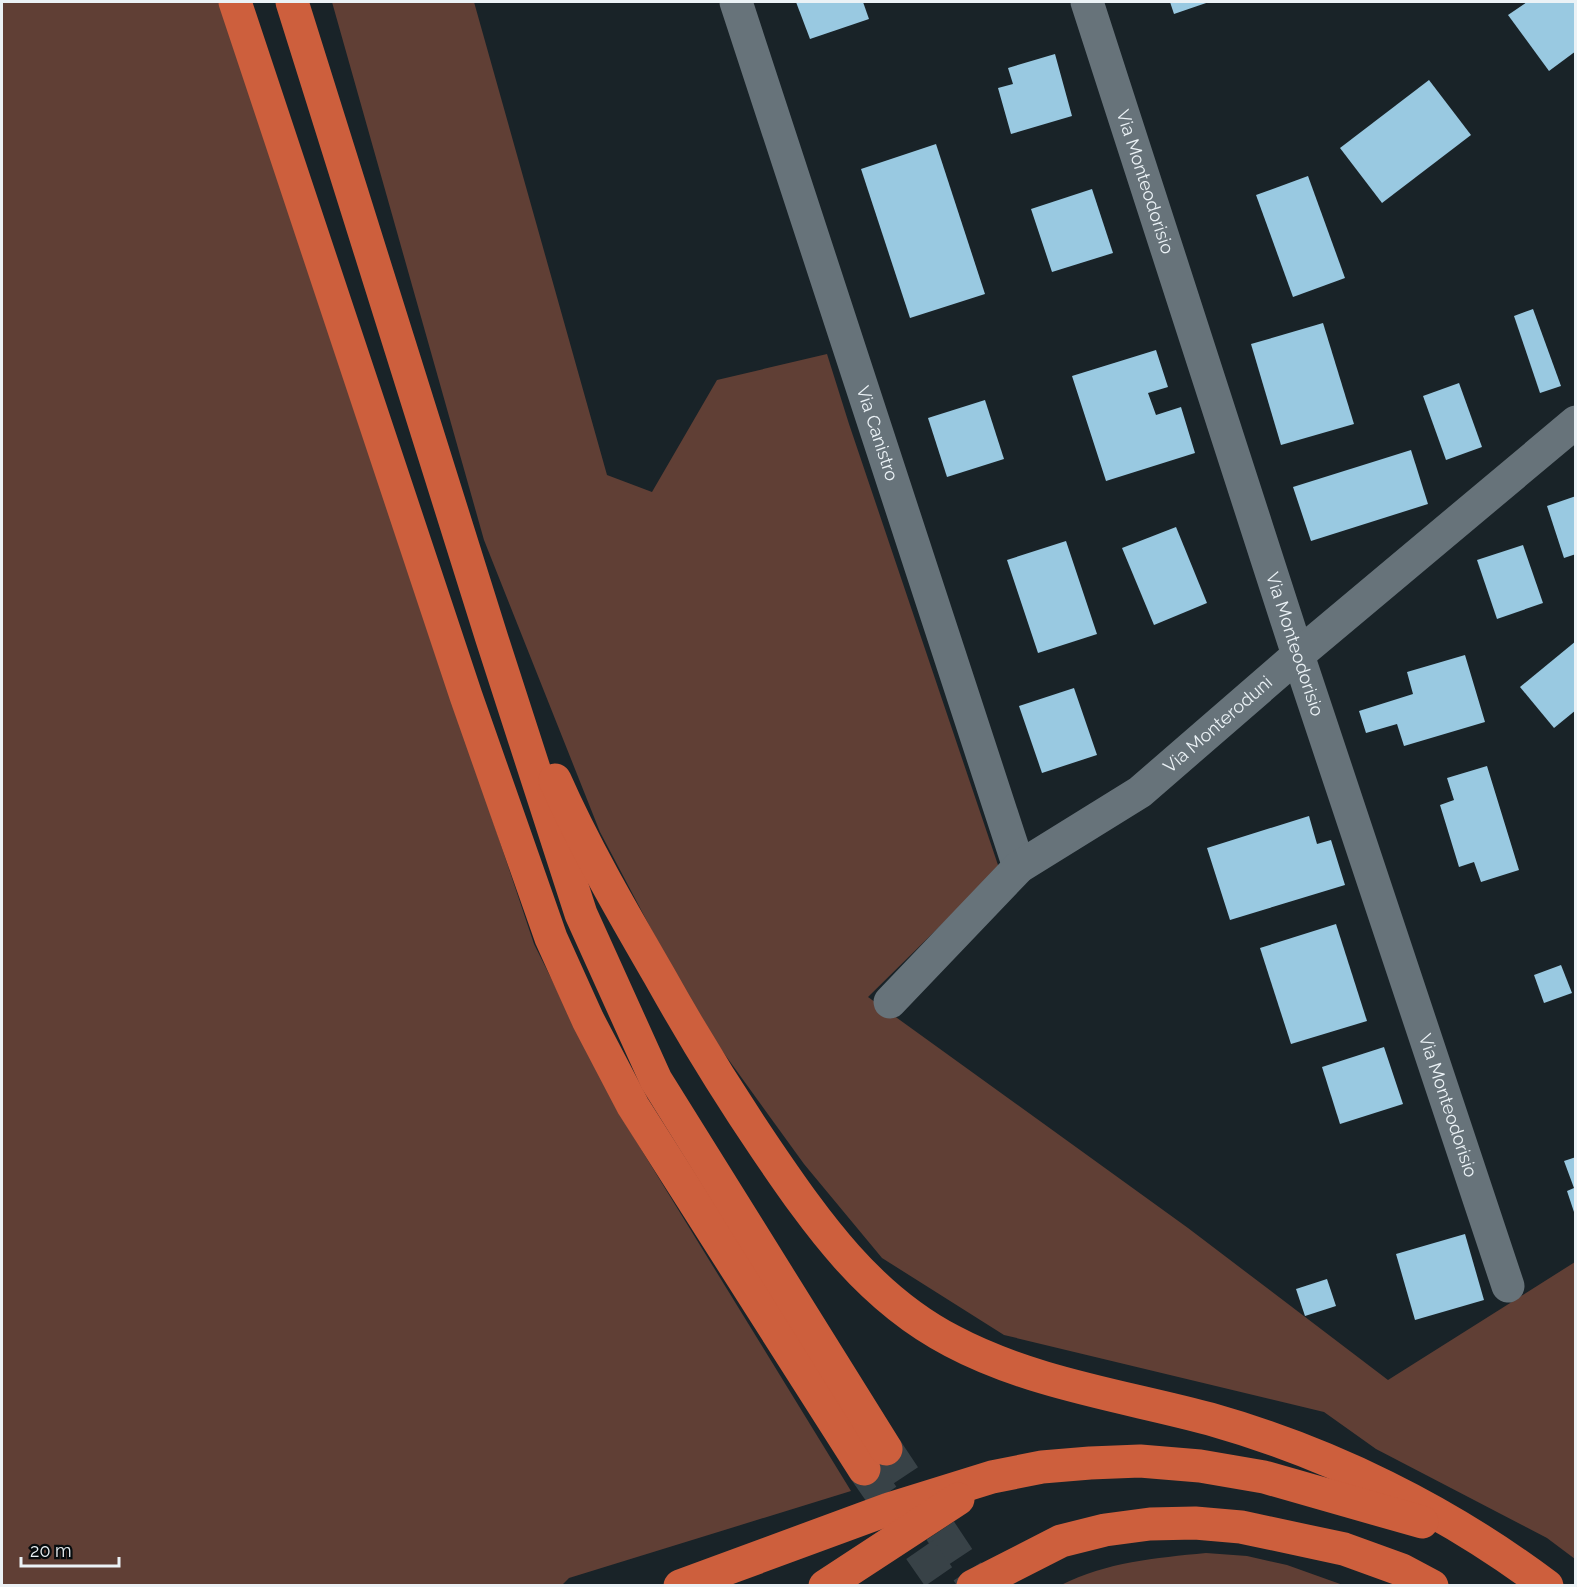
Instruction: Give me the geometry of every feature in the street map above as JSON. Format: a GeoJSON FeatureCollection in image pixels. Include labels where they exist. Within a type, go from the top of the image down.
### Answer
{"type":"FeatureCollection","features":[{"type":"Feature","properties":{"kind":"highway"},"geometry":{"type":"LineString","coordinates":[[235,2],[465,696],[551,938],[588,1020],[633,1106],[875,1459],[656,1080],[581,914],[292,2]]}},
{"type":"Feature","properties":{"kind":"highway"},"geometry":{"type":"LineString","coordinates":[[492,639],[558,786],[612,893],[686,1023],[741,1112],[806,1207],[831,1240],[865,1278],[919,1321],[952,1341],[988,1357],[1029,1373],[1253,1432],[1344,1466],[1479,1539],[1547,1586]]}},
{"type":"Feature","properties":{"kind":"highway"},"geometry":{"type":"LineString","coordinates":[[680,1586],[889,1509],[992,1477],[1042,1467],[1090,1463],[1140,1461],[1200,1466],[1264,1477],[1479,1539]]}},
{"type":"Feature","properties":{"kind":"highway"},"geometry":{"type":"LineString","coordinates":[[825,1586],[992,1477]]}},
{"type":"Feature","properties":{"kind":"highway"},"geometry":{"type":"LineString","coordinates":[[973,1586],[1061,1541],[1105,1530],[1150,1524],[1195,1523],[1241,1527],[1344,1549],[1402,1570],[1432,1586]]}},
{"type":"Feature","properties":{"kind":"highway"},"geometry":{"type":"LineString","coordinates":[[746,1586],[812,1539]]}},
{"type":"Feature","properties":{"kind":"highway"},"geometry":{"type":"LineString","coordinates":[[1344,1549],[1394,1586]]}},
{"type":"Feature","properties":{"kind":"street","name":"Via Canistro"},"geometry":{"type":"LineString","coordinates":[[736,2],[1019,867]]}},
{"type":"Feature","properties":{"kind":"street","name":"Via Monteodorisio"},"geometry":{"type":"LineString","coordinates":[[1088,2],[1298,655],[1508,1286]]}},
{"type":"Feature","properties":{"kind":"street","name":"Via Monteroduni"},"geometry":{"type":"LineString","coordinates":[[890,1002],[1019,867],[1140,792],[1298,655],[1575,422]]}},
{"type":"Feature","properties":{"kind":"shaded area"},"geometry":{"type":"Polygon","coordinates":[[[2,2],[220,2],[534,944],[617,1110],[851,1491],[569,1578],[562,1585],[2,1586],[2,2]]]}},
{"type":"Feature","properties":{"kind":"shaded area"},"geometry":{"type":"Polygon","coordinates":[[[332,2],[474,2],[607,475],[652,492],[717,380],[827,354],[999,868],[868,997],[1188,1228],[1388,1380],[1575,1262],[1575,1559],[1547,1538],[1376,1449],[1324,1412],[1004,1335],[882,1258],[804,1164],[697,1016],[600,832],[484,540],[332,2]]]}},
{"type":"Feature","properties":{"kind":"shaded area"},"geometry":{"type":"Polygon","coordinates":[[[1206,1553],[1247,1556],[1287,1565],[1343,1585],[1061,1585],[1114,1566],[1150,1559],[1206,1553]]]}},
{"type":"Feature","properties":{"kind":"building"},"geometry":{"type":"Polygon","coordinates":[[[796,2],[863,2],[869,19],[810,39],[796,2]]]}},
{"type":"Feature","properties":{"kind":"building"},"geometry":{"type":"Polygon","coordinates":[[[1170,2],[1209,2],[1174,14],[1170,2]]]}},
{"type":"Feature","properties":{"kind":"building"},"geometry":{"type":"Polygon","coordinates":[[[1527,2],[1576,2],[1576,51],[1549,71],[1508,15],[1527,2]]]}},
{"type":"Feature","properties":{"kind":"building"},"geometry":{"type":"Polygon","coordinates":[[[1055,54],[1072,116],[1011,134],[998,88],[1013,84],[1008,68],[1055,54]]]}},
{"type":"Feature","properties":{"kind":"building"},"geometry":{"type":"Polygon","coordinates":[[[1429,80],[1471,135],[1382,203],[1340,148],[1429,80]]]}},
{"type":"Feature","properties":{"kind":"building"},"geometry":{"type":"Polygon","coordinates":[[[936,144],[985,294],[910,318],[861,169],[936,144]]]}},
{"type":"Feature","properties":{"kind":"building"},"geometry":{"type":"Polygon","coordinates":[[[1308,176],[1345,278],[1293,297],[1256,195],[1308,176]]]}},
{"type":"Feature","properties":{"kind":"building"},"geometry":{"type":"Polygon","coordinates":[[[1092,189],[1113,253],[1052,272],[1031,209],[1092,189]]]}},
{"type":"Feature","properties":{"kind":"building"},"geometry":{"type":"Polygon","coordinates":[[[1533,309],[1561,386],[1540,393],[1514,316],[1533,309]]]}},
{"type":"Feature","properties":{"kind":"building"},"geometry":{"type":"Polygon","coordinates":[[[1323,323],[1354,424],[1281,445],[1251,344],[1323,323]]]}},
{"type":"Feature","properties":{"kind":"building"},"geometry":{"type":"Polygon","coordinates":[[[1156,350],[1168,387],[1148,393],[1156,415],[1181,407],[1195,453],[1106,481],[1072,376],[1156,350]]]}},
{"type":"Feature","properties":{"kind":"building"},"geometry":{"type":"Polygon","coordinates":[[[1459,383],[1482,447],[1446,460],[1423,396],[1459,383]]]}},
{"type":"Feature","properties":{"kind":"building"},"geometry":{"type":"Polygon","coordinates":[[[985,400],[1004,459],[947,477],[928,418],[985,400]]]}},
{"type":"Feature","properties":{"kind":"building"},"geometry":{"type":"Polygon","coordinates":[[[1411,450],[1428,504],[1311,541],[1293,487],[1411,450]]]}},
{"type":"Feature","properties":{"kind":"building"},"geometry":{"type":"Polygon","coordinates":[[[1576,496],[1576,554],[1564,558],[1547,506],[1576,496]]]}},
{"type":"Feature","properties":{"kind":"building"},"geometry":{"type":"Polygon","coordinates":[[[1176,527],[1207,603],[1154,625],[1122,548],[1176,527]]]}},
{"type":"Feature","properties":{"kind":"building"},"geometry":{"type":"Polygon","coordinates":[[[1066,541],[1097,634],[1038,653],[1007,560],[1066,541]]]}},
{"type":"Feature","properties":{"kind":"building"},"geometry":{"type":"Polygon","coordinates":[[[1523,545],[1543,603],[1497,619],[1477,560],[1523,545]]]}},
{"type":"Feature","properties":{"kind":"building"},"geometry":{"type":"Polygon","coordinates":[[[1576,641],[1576,710],[1554,728],[1520,687],[1576,641]]]}},
{"type":"Feature","properties":{"kind":"building"},"geometry":{"type":"Polygon","coordinates":[[[1465,655],[1485,722],[1404,746],[1397,724],[1366,733],[1359,711],[1413,694],[1407,672],[1465,655]]]}},
{"type":"Feature","properties":{"kind":"building"},"geometry":{"type":"Polygon","coordinates":[[[1074,688],[1097,755],[1042,773],[1019,706],[1074,688]]]}},
{"type":"Feature","properties":{"kind":"building"},"geometry":{"type":"Polygon","coordinates":[[[1487,766],[1519,870],[1481,882],[1474,862],[1459,867],[1440,805],[1454,800],[1447,778],[1487,766]]]}},
{"type":"Feature","properties":{"kind":"building"},"geometry":{"type":"Polygon","coordinates":[[[1309,816],[1317,844],[1331,840],[1345,885],[1230,920],[1207,848],[1309,816]]]}},
{"type":"Feature","properties":{"kind":"building"},"geometry":{"type":"Polygon","coordinates":[[[1336,924],[1367,1021],[1291,1044],[1260,948],[1336,924]]]}},
{"type":"Feature","properties":{"kind":"building"},"geometry":{"type":"Polygon","coordinates":[[[1561,965],[1572,993],[1544,1003],[1534,975],[1561,965]]]}},
{"type":"Feature","properties":{"kind":"building"},"geometry":{"type":"Polygon","coordinates":[[[1384,1047],[1403,1104],[1340,1124],[1322,1067],[1384,1047]]]}},
{"type":"Feature","properties":{"kind":"building"},"geometry":{"type":"Polygon","coordinates":[[[1576,1157],[1575,1215],[1567,1191],[1574,1188],[1564,1161],[1576,1157]]]}},
{"type":"Feature","properties":{"kind":"building"},"geometry":{"type":"Polygon","coordinates":[[[1465,1234],[1484,1300],[1415,1320],[1396,1254],[1465,1234]]]}},
{"type":"Feature","properties":{"kind":"building"},"geometry":{"type":"Polygon","coordinates":[[[1327,1279],[1336,1306],[1305,1316],[1296,1289],[1327,1279]]]}},
{"type":"Feature","properties":{"kind":"tunnel"},"geometry":{"type":"LineString","coordinates":[[886,1449],[977,1586]]}},
{"type":"Feature","properties":{"kind":"tunnel"},"geometry":{"type":"LineString","coordinates":[[864,1469],[945,1586]]}}]}
